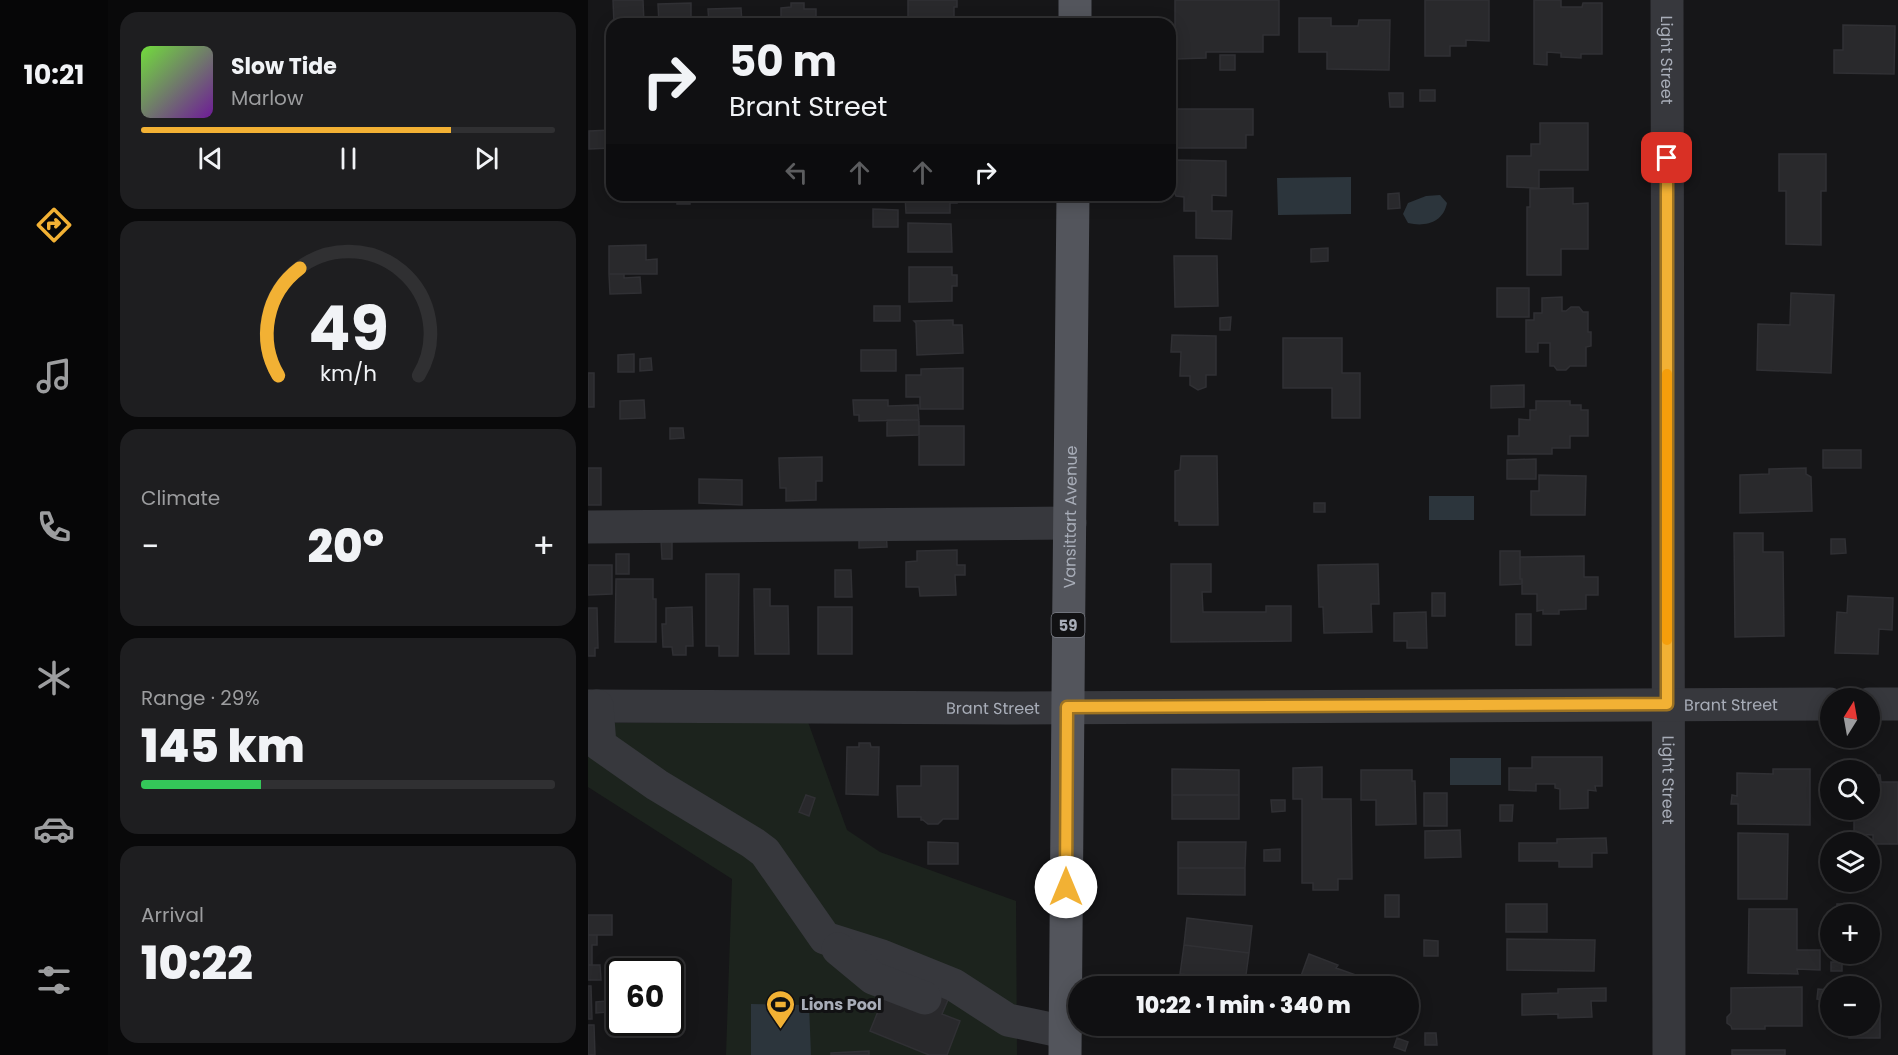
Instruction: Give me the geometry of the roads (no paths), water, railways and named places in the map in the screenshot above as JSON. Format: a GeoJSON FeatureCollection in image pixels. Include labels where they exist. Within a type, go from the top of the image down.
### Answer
{"type":"FeatureCollection","features":[{"type":"Feature","properties":{"kind":"main road"},"geometry":{"type":"LineString","coordinates":[[1075,0],[1075,18]]}},
{"type":"Feature","properties":{"kind":"main road","name":"Vansittart Avenue"},"geometry":{"type":"LineString","coordinates":[[1065,1043],[1073,201]]}},
{"type":"Feature","properties":{"kind":"street","name":"Light Street"},"geometry":{"type":"LineString","coordinates":[[1667,0],[1669,1055]]}},
{"type":"Feature","properties":{"kind":"street"},"geometry":{"type":"LineString","coordinates":[[588,527],[1070,523]]}},
{"type":"Feature","properties":{"kind":"street","name":"Brant Street"},"geometry":{"type":"LineString","coordinates":[[593,706],[1820,704]]}},
{"type":"Feature","properties":{"kind":"street"},"geometry":{"type":"LineString","coordinates":[[1880,704],[1898,704]]}},
{"type":"Feature","properties":{"kind":"street"},"geometry":{"type":"LineString","coordinates":[[593,706],[600,745],[657,785],[765,852],[825,938],[882,956],[954,985],[1008,1020],[1065,1043]]}},
{"type":"Feature","properties":{"kind":"place","name":"Lions Pool"},"geometry":{"type":"Point","coordinates":[780,1030]}}]}
